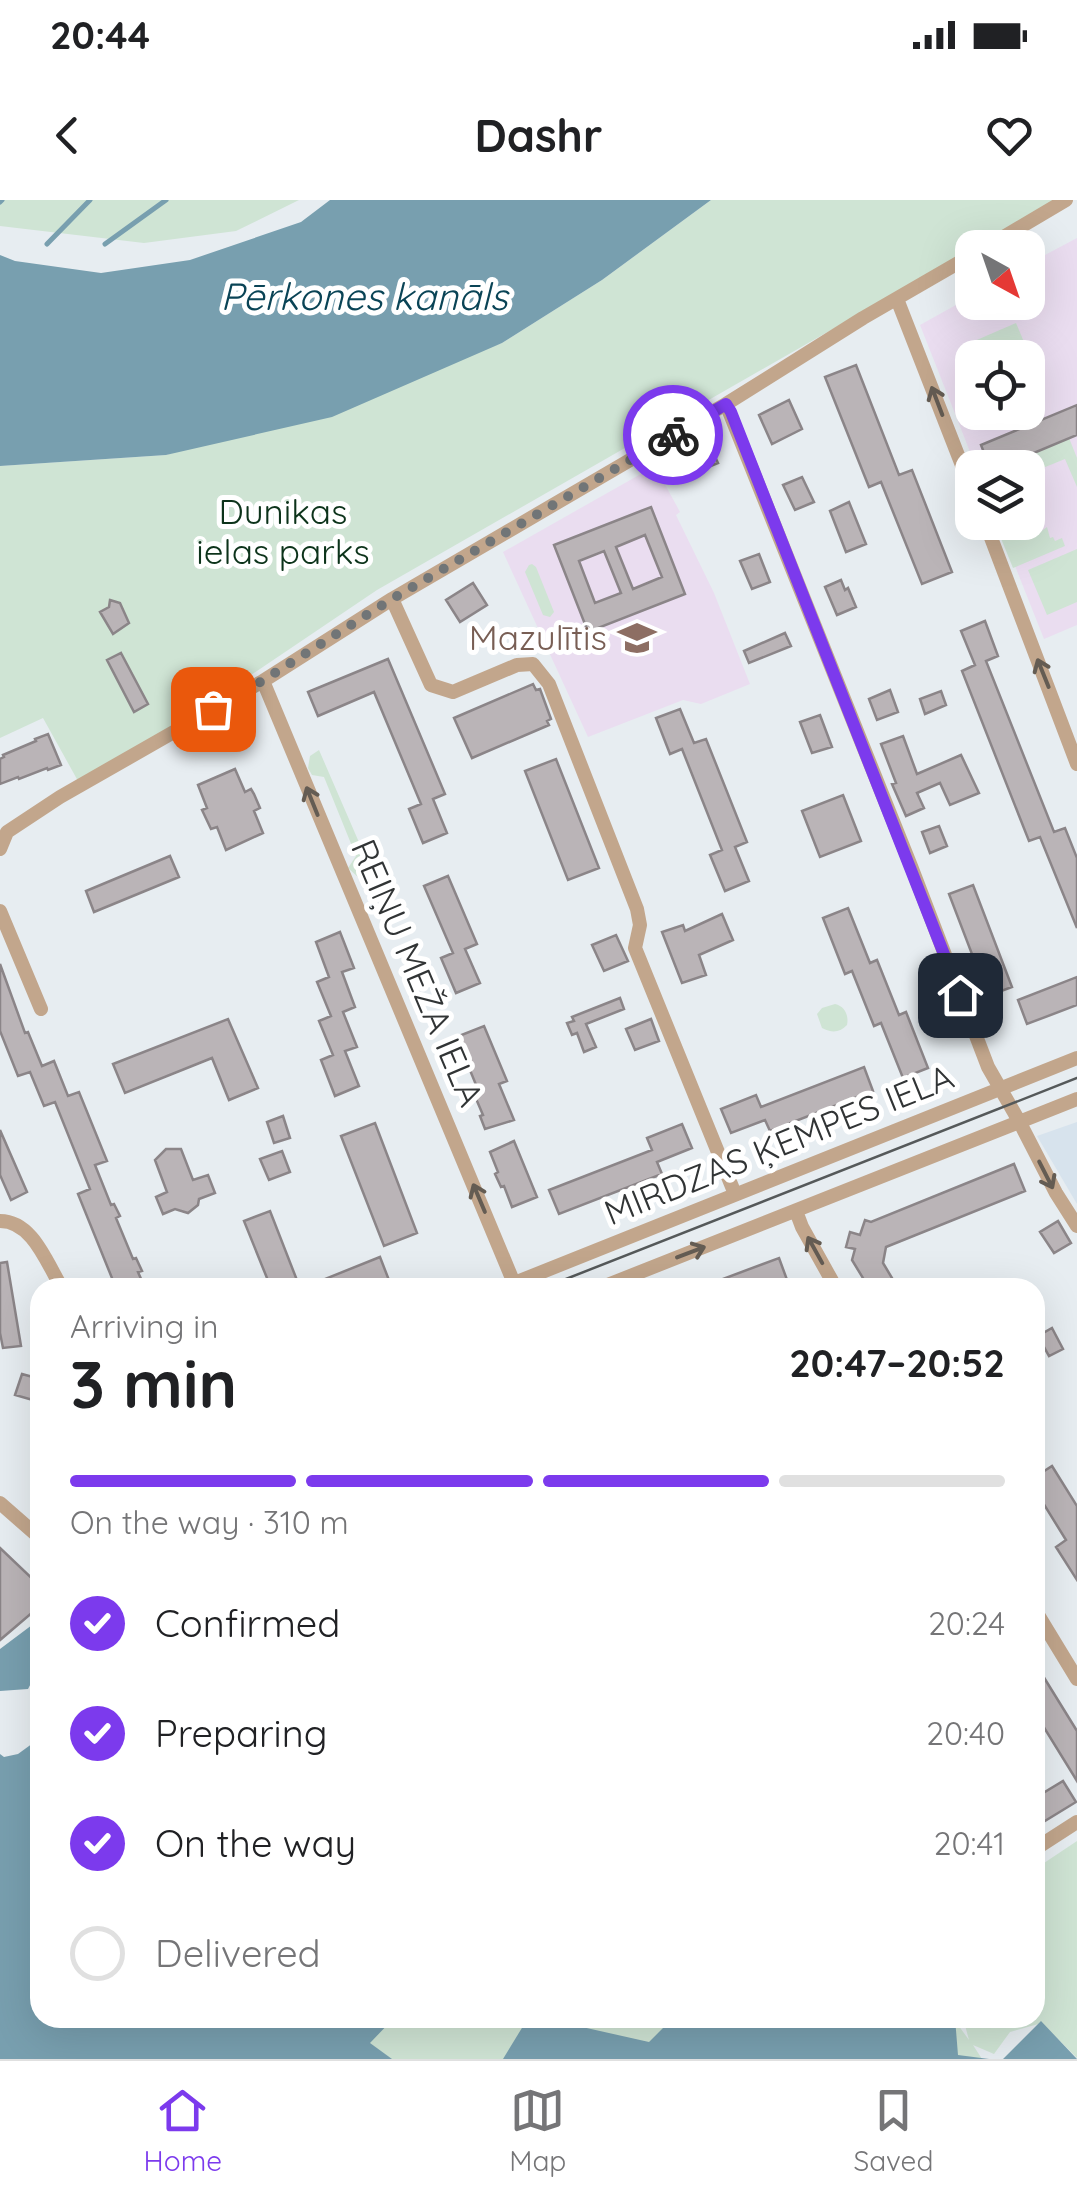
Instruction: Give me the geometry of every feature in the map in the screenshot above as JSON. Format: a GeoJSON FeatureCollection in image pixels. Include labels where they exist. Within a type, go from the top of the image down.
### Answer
{"type":"FeatureCollection","features":[{"type":"Feature","properties":{"kind":"street"},"geometry":{"type":"LineString","coordinates":[[1015,230],[1066,200]]}},
{"type":"Feature","properties":{"kind":"street"},"geometry":{"type":"LineString","coordinates":[[0,849],[7,832],[26,817],[262,681],[392,599],[726,404],[955,264]]}},
{"type":"Feature","properties":{"kind":"street"},"geometry":{"type":"LineString","coordinates":[[897,298],[956,450]]}},
{"type":"Feature","properties":{"kind":"street"},"geometry":{"type":"LineString","coordinates":[[726,404],[988,1067],[1077,1226]]}},
{"type":"Feature","properties":{"kind":"street"},"geometry":{"type":"LineString","coordinates":[[992,540],[1077,764]]}},
{"type":"Feature","properties":{"kind":"street"},"geometry":{"type":"LineString","coordinates":[[392,599],[431,685],[453,692],[517,664],[533,664],[549,684],[637,908],[640,924],[635,948],[736,1194]]}},
{"type":"Feature","properties":{"kind":"street","name":"REIŅU MEŽA IELA"},"geometry":{"type":"LineString","coordinates":[[262,681],[508,1278]]}},
{"type":"Feature","properties":{"kind":"street"},"geometry":{"type":"LineString","coordinates":[[0,910],[41,1008]]}},
{"type":"Feature","properties":{"kind":"street","name":"MIRDZAS ĶEMPES IELA"},"geometry":{"type":"LineString","coordinates":[[531,1278],[1077,1058]]}},
{"type":"Feature","properties":{"kind":"street","name":"MIRDZAS ĶEMPES IELA"},"geometry":{"type":"LineString","coordinates":[[625,1278],[1077,1099]]}},
{"type":"Feature","properties":{"kind":"street"},"geometry":{"type":"LineString","coordinates":[[796,1210],[830,1278]]}},
{"type":"Feature","properties":{"kind":"street"},"geometry":{"type":"LineString","coordinates":[[0,1221],[7,1220],[24,1230],[56,1278]]}},
{"type":"Feature","properties":{"kind":"street"},"geometry":{"type":"LineString","coordinates":[[0,1503],[30,1529]]}},
{"type":"Feature","properties":{"kind":"street"},"geometry":{"type":"LineString","coordinates":[[1045,1626],[1077,1678]]}},
{"type":"Feature","properties":{"kind":"street"},"geometry":{"type":"LineString","coordinates":[[1045,1842],[1077,1822]]}},
{"type":"Feature","properties":{"kind":"shaded area"},"geometry":{"type":"Polygon","coordinates":[[[1077,238],[1077,625],[1044,639],[1005,540],[1045,540],[1045,450],[969,450],[961,430],[1045,430],[1045,340],[955,340],[955,414],[920,325],[955,305],[955,320],[1045,320],[1045,255],[1077,238]]]}},
{"type":"Feature","properties":{"kind":"shaded area","name":"Mazulītis"},"geometry":{"type":"Polygon","coordinates":[[[655,466],[680,512],[676,515],[714,593],[750,684],[701,704],[683,700],[588,737],[503,552],[655,466]]]}},
{"type":"Feature","properties":{"kind":"shaded area"},"geometry":{"type":"Polygon","coordinates":[[[1077,1122],[1077,1204],[1037,1136],[1077,1122]]]}},
{"type":"Feature","properties":{"kind":"green space"},"geometry":{"type":"Polygon","coordinates":[[[0,200],[299,200],[236,231],[144,243],[0,226],[0,200]]]}},
{"type":"Feature","properties":{"kind":"green space","name":"Dunikas ielas parks"},"geometry":{"type":"Polygon","coordinates":[[[711,200],[1058,200],[1006,230],[955,230],[955,259],[377,590],[245,679],[238,689],[78,781],[43,718],[0,738],[0,466],[166,455],[502,343],[602,280],[711,200]]]}},
{"type":"Feature","properties":{"kind":"green space"},"geometry":{"type":"Polygon","coordinates":[[[1016,323],[1023,340],[977,340],[1016,323]]]}},
{"type":"Feature","properties":{"kind":"green space"},"geometry":{"type":"Polygon","coordinates":[[[1069,438],[1077,458],[1077,487],[1065,459],[1045,467],[1045,450],[1041,450],[1069,438]]]}},
{"type":"Feature","properties":{"kind":"green space"},"geometry":{"type":"Polygon","coordinates":[[[1047,527],[1050,538],[1062,538],[1065,546],[1013,568],[1002,540],[1045,540],[1047,527]]]}},
{"type":"Feature","properties":{"kind":"green space"},"geometry":{"type":"Polygon","coordinates":[[[1077,549],[1077,602],[1047,615],[1028,570],[1077,549]]]}},
{"type":"Feature","properties":{"kind":"green space"},"geometry":{"type":"Polygon","coordinates":[[[532,564],[554,612],[550,617],[543,615],[525,572],[532,564]]]}},
{"type":"Feature","properties":{"kind":"green space"},"geometry":{"type":"Polygon","coordinates":[[[319,750],[371,870],[382,866],[383,869],[365,878],[359,878],[348,868],[356,856],[324,777],[312,775],[308,768],[310,756],[319,750]]]}},
{"type":"Feature","properties":{"kind":"green space"},"geometry":{"type":"Polygon","coordinates":[[[835,1004],[844,1009],[847,1025],[841,1030],[822,1028],[817,1014],[835,1004]]]}},
{"type":"Feature","properties":{"kind":"green space"},"geometry":{"type":"Polygon","coordinates":[[[0,1809],[30,1966],[30,2028],[960,2028],[969,2040],[966,2028],[1024,2028],[1010,2032],[994,2054],[973,2045],[982,2059],[0,2059],[0,1809]]]}},
{"type":"Feature","properties":{"kind":"green space"},"geometry":{"type":"Polygon","coordinates":[[[1077,1841],[1077,2058],[1045,2026],[1045,1862],[1077,1841]]]}},
{"type":"Feature","properties":{"kind":"water","name":"Pērkones kanāls"},"geometry":{"type":"Polygon","coordinates":[[[330,200],[711,200],[602,280],[502,343],[332,417],[166,455],[0,466],[0,255],[15,261],[101,273],[190,260],[301,222],[330,200]]]}},
{"type":"Feature","properties":{"kind":"water"},"geometry":{"type":"Polygon","coordinates":[[[30,1626],[28,1689],[0,1691],[0,1649],[30,1626]]]}},
{"type":"Feature","properties":{"kind":"water"},"geometry":{"type":"Polygon","coordinates":[[[30,1745],[30,2028],[384,2028],[370,2043],[392,2059],[0,2059],[0,1754],[18,1754],[30,1745]]]}},
{"type":"Feature","properties":{"kind":"water"},"geometry":{"type":"Polygon","coordinates":[[[1045,2025],[1077,2059],[1003,2059],[1034,2028],[1045,2025]]]}},
{"type":"Feature","properties":{"kind":"water"},"geometry":{"type":"Polygon","coordinates":[[[522,2028],[587,2028],[649,2042],[663,2028],[956,2028],[958,2055],[989,2059],[503,2059],[522,2028]]]}},
{"type":"Feature","properties":{"kind":"building"},"geometry":{"type":"Polygon","coordinates":[[[856,365],[899,475],[912,470],[952,572],[922,584],[881,482],[869,487],[825,377],[856,365]]]}},
{"type":"Feature","properties":{"kind":"building"},"geometry":{"type":"Polygon","coordinates":[[[789,400],[802,429],[772,444],[759,415],[789,400]]]}},
{"type":"Feature","properties":{"kind":"building"},"geometry":{"type":"Polygon","coordinates":[[[1077,405],[1077,435],[1041,450],[983,450],[981,445],[1017,430],[1045,430],[1045,418],[1077,405]]]}},
{"type":"Feature","properties":{"kind":"building"},"geometry":{"type":"Polygon","coordinates":[[[709,444],[718,463],[701,470],[693,452],[709,444]]]}},
{"type":"Feature","properties":{"kind":"building"},"geometry":{"type":"Polygon","coordinates":[[[802,477],[814,502],[795,510],[783,485],[802,477]]]}},
{"type":"Feature","properties":{"kind":"building"},"geometry":{"type":"Polygon","coordinates":[[[849,502],[866,544],[846,552],[830,511],[849,502]]]}},
{"type":"Feature","properties":{"kind":"building"},"geometry":{"type":"Polygon","coordinates":[[[651,507],[685,594],[588,632],[554,545],[651,507]],[[645,535],[616,547],[633,589],[662,577],[645,535]],[[604,551],[579,561],[595,603],[621,593],[604,551]]]}},
{"type":"Feature","properties":{"kind":"building"},"geometry":{"type":"Polygon","coordinates":[[[759,554],[770,582],[752,589],[740,561],[759,554]]]}},
{"type":"Feature","properties":{"kind":"building"},"geometry":{"type":"Polygon","coordinates":[[[841,580],[856,607],[837,615],[825,587],[841,580]]]}},
{"type":"Feature","properties":{"kind":"building"},"geometry":{"type":"Polygon","coordinates":[[[473,583],[487,605],[460,622],[446,600],[473,583]]]}},
{"type":"Feature","properties":{"kind":"building"},"geometry":{"type":"Polygon","coordinates":[[[110,600],[120,603],[129,623],[113,634],[100,612],[109,607],[110,600]]]}},
{"type":"Feature","properties":{"kind":"building"},"geometry":{"type":"Polygon","coordinates":[[[985,621],[998,656],[986,661],[1054,832],[1065,828],[1077,858],[1077,928],[1040,837],[1029,841],[962,671],[975,665],[961,631],[985,621]]]}},
{"type":"Feature","properties":{"kind":"building"},"geometry":{"type":"Polygon","coordinates":[[[785,633],[791,646],[749,663],[744,651],[785,633]]]}},
{"type":"Feature","properties":{"kind":"building"},"geometry":{"type":"Polygon","coordinates":[[[121,653],[148,704],[134,712],[107,660],[121,653]]]}},
{"type":"Feature","properties":{"kind":"building"},"geometry":{"type":"Polygon","coordinates":[[[388,659],[445,794],[433,799],[447,833],[423,843],[409,809],[421,804],[374,692],[318,716],[308,692],[388,659]]]}},
{"type":"Feature","properties":{"kind":"building"},"geometry":{"type":"Polygon","coordinates":[[[533,684],[536,690],[540,689],[551,719],[547,721],[549,725],[472,758],[454,718],[533,684]]]}},
{"type":"Feature","properties":{"kind":"building"},"geometry":{"type":"Polygon","coordinates":[[[890,690],[898,712],[877,720],[869,699],[890,690]]]}},
{"type":"Feature","properties":{"kind":"building"},"geometry":{"type":"Polygon","coordinates":[[[941,691],[946,705],[925,714],[920,699],[941,691]]]}},
{"type":"Feature","properties":{"kind":"building"},"geometry":{"type":"Polygon","coordinates":[[[680,709],[694,743],[706,739],[747,842],[735,847],[749,881],[725,891],[710,855],[722,850],[682,749],[670,754],[656,718],[680,709]]]}},
{"type":"Feature","properties":{"kind":"building"},"geometry":{"type":"Polygon","coordinates":[[[820,715],[832,747],[812,753],[800,722],[820,715]]]}},
{"type":"Feature","properties":{"kind":"building"},"geometry":{"type":"Polygon","coordinates":[[[48,734],[61,765],[0,784],[3,755],[48,734]]]}},
{"type":"Feature","properties":{"kind":"building"},"geometry":{"type":"Polygon","coordinates":[[[903,736],[917,774],[961,755],[979,793],[950,805],[940,783],[917,793],[924,808],[906,816],[881,744],[903,736]]]}},
{"type":"Feature","properties":{"kind":"building"},"geometry":{"type":"Polygon","coordinates":[[[556,759],[599,868],[568,880],[525,771],[556,759]]]}},
{"type":"Feature","properties":{"kind":"building"},"geometry":{"type":"Polygon","coordinates":[[[235,769],[245,792],[251,789],[254,794],[260,808],[254,811],[263,833],[226,850],[217,827],[211,829],[202,810],[207,808],[198,785],[235,769]]]}},
{"type":"Feature","properties":{"kind":"building"},"geometry":{"type":"Polygon","coordinates":[[[843,795],[861,841],[820,857],[802,811],[843,795]]]}},
{"type":"Feature","properties":{"kind":"building"},"geometry":{"type":"Polygon","coordinates":[[[939,826],[947,846],[930,853],[922,832],[939,826]]]}},
{"type":"Feature","properties":{"kind":"building"},"geometry":{"type":"Polygon","coordinates":[[[170,856],[179,877],[94,912],[86,891],[170,856]]]}},
{"type":"Feature","properties":{"kind":"building"},"geometry":{"type":"Polygon","coordinates":[[[448,876],[477,944],[465,949],[480,983],[456,993],[441,958],[453,953],[424,886],[448,876]]]}},
{"type":"Feature","properties":{"kind":"building"},"geometry":{"type":"Polygon","coordinates":[[[973,885],[1012,987],[988,996],[949,894],[973,885]]]}},
{"type":"Feature","properties":{"kind":"building"},"geometry":{"type":"Polygon","coordinates":[[[848,908],[870,963],[877,960],[899,1015],[906,1012],[928,1068],[903,1078],[881,1023],[874,1026],[852,971],[845,974],[823,918],[848,908]]]}},
{"type":"Feature","properties":{"kind":"building"},"geometry":{"type":"Polygon","coordinates":[[[722,914],[733,940],[699,955],[706,975],[682,983],[662,932],[683,925],[685,931],[722,914]]]}},
{"type":"Feature","properties":{"kind":"building"},"geometry":{"type":"Polygon","coordinates":[[[340,932],[354,968],[342,972],[355,1007],[343,1012],[357,1047],[345,1051],[359,1086],[335,1096],[321,1060],[333,1055],[319,1021],[331,1016],[317,982],[329,977],[316,942],[340,932]]]}},
{"type":"Feature","properties":{"kind":"building"},"geometry":{"type":"Polygon","coordinates":[[[616,935],[628,961],[604,971],[592,945],[616,935]]]}},
{"type":"Feature","properties":{"kind":"building"},"geometry":{"type":"Polygon","coordinates":[[[0,964],[25,1033],[28,1032],[42,1066],[54,1061],[68,1096],[79,1092],[107,1161],[95,1165],[111,1205],[120,1216],[116,1218],[142,1271],[138,1272],[141,1278],[112,1278],[78,1194],[90,1189],[55,1102],[44,1106],[30,1072],[18,1076],[0,1031],[0,964]]]}},
{"type":"Feature","properties":{"kind":"building"},"geometry":{"type":"Polygon","coordinates":[[[1077,977],[1077,1005],[1027,1024],[1018,1000],[1077,977]]]}},
{"type":"Feature","properties":{"kind":"building"},"geometry":{"type":"Polygon","coordinates":[[[620,998],[624,1009],[586,1024],[596,1047],[584,1052],[577,1033],[572,1035],[567,1023],[574,1021],[572,1017],[620,998]]]}},
{"type":"Feature","properties":{"kind":"building"},"geometry":{"type":"Polygon","coordinates":[[[228,1019],[258,1088],[229,1100],[212,1058],[125,1093],[113,1064],[228,1019]]]}},
{"type":"Feature","properties":{"kind":"building"},"geometry":{"type":"Polygon","coordinates":[[[651,1019],[659,1041],[635,1050],[626,1029],[651,1019]]]}},
{"type":"Feature","properties":{"kind":"building"},"geometry":{"type":"Polygon","coordinates":[[[484,1026],[507,1081],[499,1084],[514,1120],[485,1129],[474,1094],[479,1092],[459,1036],[484,1026]]]}},
{"type":"Feature","properties":{"kind":"building"},"geometry":{"type":"Polygon","coordinates":[[[864,1067],[873,1091],[770,1131],[765,1120],[731,1133],[721,1109],[756,1095],[761,1107],[864,1067]]]}},
{"type":"Feature","properties":{"kind":"building"},"geometry":{"type":"Polygon","coordinates":[[[283,1116],[290,1138],[274,1143],[267,1122],[283,1116]]]}},
{"type":"Feature","properties":{"kind":"building"},"geometry":{"type":"Polygon","coordinates":[[[375,1123],[417,1233],[384,1246],[341,1136],[375,1123]]]}},
{"type":"Feature","properties":{"kind":"building"},"geometry":{"type":"Polygon","coordinates":[[[682,1124],[692,1148],[657,1162],[662,1174],[559,1214],[549,1190],[652,1150],[647,1138],[682,1124]]]}},
{"type":"Feature","properties":{"kind":"building"},"geometry":{"type":"Polygon","coordinates":[[[0,1130],[27,1192],[11,1200],[0,1175],[0,1130]]]}},
{"type":"Feature","properties":{"kind":"building"},"geometry":{"type":"Polygon","coordinates":[[[514,1141],[537,1197],[512,1207],[495,1174],[498,1172],[490,1152],[514,1141]]]}},
{"type":"Feature","properties":{"kind":"building"},"geometry":{"type":"Polygon","coordinates":[[[166,1149],[181,1149],[193,1180],[208,1175],[215,1193],[199,1199],[188,1213],[175,1209],[163,1214],[156,1197],[167,1192],[155,1160],[166,1149]]]}},
{"type":"Feature","properties":{"kind":"building"},"geometry":{"type":"Polygon","coordinates":[[[282,1151],[290,1172],[269,1180],[260,1159],[282,1151]]]}},
{"type":"Feature","properties":{"kind":"building"},"geometry":{"type":"Polygon","coordinates":[[[1014,1164],[1025,1191],[886,1247],[883,1263],[892,1278],[863,1278],[852,1260],[855,1249],[846,1247],[850,1232],[860,1235],[865,1220],[871,1222],[1014,1164]]]}},
{"type":"Feature","properties":{"kind":"building"},"geometry":{"type":"Polygon","coordinates":[[[270,1211],[296,1278],[267,1278],[244,1221],[270,1211]]]}},
{"type":"Feature","properties":{"kind":"building"},"geometry":{"type":"Polygon","coordinates":[[[1058,1221],[1071,1243],[1054,1253],[1040,1232],[1058,1221]]]}},
{"type":"Feature","properties":{"kind":"building"},"geometry":{"type":"Polygon","coordinates":[[[380,1257],[388,1278],[328,1278],[380,1257]]]}},
{"type":"Feature","properties":{"kind":"building"},"geometry":{"type":"Polygon","coordinates":[[[779,1258],[786,1278],[725,1278],[779,1258]]]}},
{"type":"Feature","properties":{"kind":"building"},"geometry":{"type":"Polygon","coordinates":[[[7,1262],[21,1346],[3,1348],[0,1263],[7,1262]]]}},
{"type":"Feature","properties":{"kind":"building"},"geometry":{"type":"Polygon","coordinates":[[[1052,1328],[1063,1349],[1049,1356],[1045,1332],[1052,1328]]]}},
{"type":"Feature","properties":{"kind":"building"},"geometry":{"type":"Polygon","coordinates":[[[22,1374],[30,1376],[30,1399],[15,1395],[22,1374]]]}},
{"type":"Feature","properties":{"kind":"building"},"geometry":{"type":"Polygon","coordinates":[[[1052,1466],[1077,1506],[1077,1580],[1056,1547],[1066,1540],[1045,1506],[1045,1471],[1052,1466]]]}},
{"type":"Feature","properties":{"kind":"building"},"geometry":{"type":"Polygon","coordinates":[[[0,1548],[30,1576],[30,1614],[0,1640],[0,1548]]]}},
{"type":"Feature","properties":{"kind":"building"},"geometry":{"type":"Polygon","coordinates":[[[1045,1679],[1077,1731],[1077,1781],[1045,1729],[1045,1679]]]}},
{"type":"Feature","properties":{"kind":"building"},"geometry":{"type":"Polygon","coordinates":[[[1063,1781],[1076,1802],[1045,1821],[1045,1792],[1063,1781]]]}},
{"type":"Feature","properties":{"kind":"waterway"},"geometry":{"type":"LineString","coordinates":[[47,244],[90,200]]}},
{"type":"Feature","properties":{"kind":"waterway"},"geometry":{"type":"LineString","coordinates":[[105,244],[166,200]]}},
{"type":"Feature","properties":{"kind":"tram line"},"geometry":{"type":"LineString","coordinates":[[568,1278],[1077,1078]]}},
{"type":"Feature","properties":{"kind":"way so far"},"geometry":{"type":"LineString","coordinates":[[213,709],[673,435]]}},
{"type":"Feature","properties":{"kind":"place","name":"Mazulītis"},"geometry":{"type":"Point","coordinates":[637,638]}},
{"type":"Feature","properties":{"kind":"route"},"geometry":{"type":"LineString","coordinates":[[673,435],[726,404],[731,412],[960,995]]}}]}
